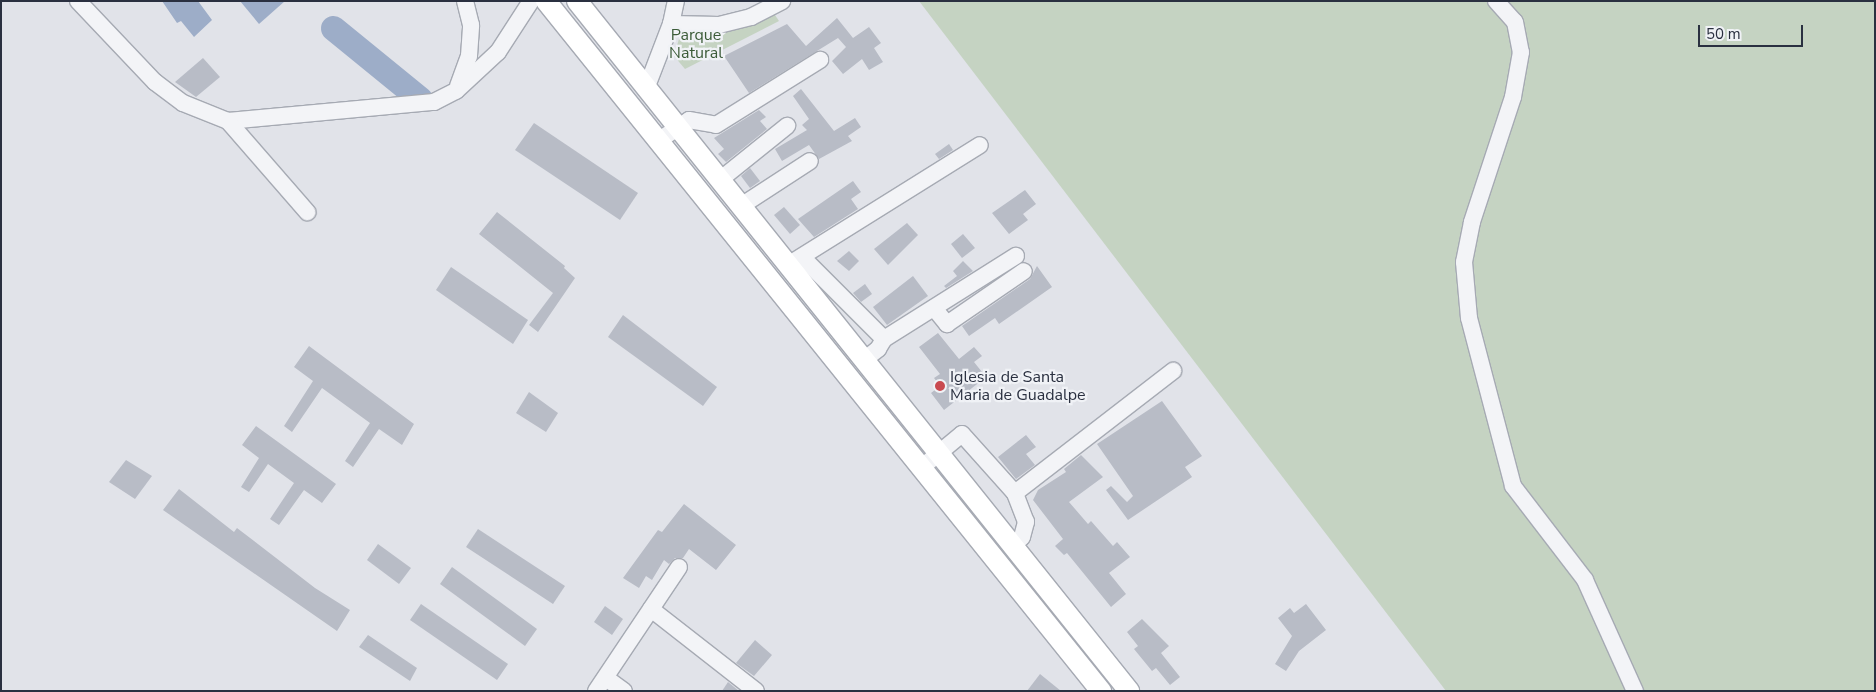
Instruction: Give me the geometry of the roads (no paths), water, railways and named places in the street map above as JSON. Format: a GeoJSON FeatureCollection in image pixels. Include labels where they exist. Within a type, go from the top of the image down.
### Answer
{"type":"FeatureCollection","features":[{"type":"Feature","properties":{"kind":"main road"},"geometry":{"type":"LineString","coordinates":[[546,1],[1101,691]]}},
{"type":"Feature","properties":{"kind":"main road"},"geometry":{"type":"LineString","coordinates":[[577,1],[741,206],[795,261],[864,360],[938,455],[1129,691]]}},
{"type":"Feature","properties":{"kind":"street"},"geometry":{"type":"LineString","coordinates":[[78,1],[155,82],[183,103],[228,121],[434,102],[456,91],[498,52],[531,1]]}},
{"type":"Feature","properties":{"kind":"street"},"geometry":{"type":"LineString","coordinates":[[456,91],[469,56],[471,26],[465,1]]}},
{"type":"Feature","properties":{"kind":"street"},"geometry":{"type":"LineString","coordinates":[[646,88],[671,24],[676,1]]}},
{"type":"Feature","properties":{"kind":"street"},"geometry":{"type":"LineString","coordinates":[[671,24],[719,25],[751,17],[782,1]]}},
{"type":"Feature","properties":{"kind":"street"},"geometry":{"type":"LineString","coordinates":[[1496,1],[1515,22],[1521,52],[1513,97],[1472,222],[1464,262],[1469,318],[1513,486],[1585,580],[1635,691]]}},
{"type":"Feature","properties":{"kind":"street"},"geometry":{"type":"LineString","coordinates":[[658,141],[678,127],[695,120],[708,126],[716,125],[820,60]]}},
{"type":"Feature","properties":{"kind":"street"},"geometry":{"type":"LineString","coordinates":[[228,121],[307,212]]}},
{"type":"Feature","properties":{"kind":"street"},"geometry":{"type":"LineString","coordinates":[[721,179],[787,126]]}},
{"type":"Feature","properties":{"kind":"street"},"geometry":{"type":"LineString","coordinates":[[884,339],[795,261],[980,145]]}},
{"type":"Feature","properties":{"kind":"street"},"geometry":{"type":"LineString","coordinates":[[741,206],[810,161]]}},
{"type":"Feature","properties":{"kind":"street"},"geometry":{"type":"LineString","coordinates":[[864,360],[878,349],[884,339],[1016,256]]}},
{"type":"Feature","properties":{"kind":"street"},"geometry":{"type":"LineString","coordinates":[[934,308],[947,324],[1024,271]]}},
{"type":"Feature","properties":{"kind":"street"},"geometry":{"type":"LineString","coordinates":[[1015,493],[1173,370]]}},
{"type":"Feature","properties":{"kind":"street"},"geometry":{"type":"LineString","coordinates":[[921,468],[962,434],[1015,493],[1026,522],[1022,536],[1012,547]]}},
{"type":"Feature","properties":{"kind":"street"},"geometry":{"type":"LineString","coordinates":[[624,691],[601,684],[679,567]]}},
{"type":"Feature","properties":{"kind":"street"},"geometry":{"type":"LineString","coordinates":[[651,609],[756,691]]}},
{"type":"Feature","properties":{"kind":"water"},"geometry":{"type":"Polygon","coordinates":[[[162,1],[198,1],[212,20],[194,37],[181,21],[177,23],[162,1]]]}},
{"type":"Feature","properties":{"kind":"water"},"geometry":{"type":"Polygon","coordinates":[[[240,1],[285,1],[259,24],[240,1]]]}},
{"type":"Feature","properties":{"kind":"waterway"},"geometry":{"type":"LineString","coordinates":[[333,28],[420,99]]}},
{"type":"Feature","properties":{"kind":"place","name":"Iglesia de Santa Maria de Guadalpe"},"geometry":{"type":"Point","coordinates":[940,386]}},
{"type":"Feature","properties":{"kind":"park label","name":"Parque Natural"},"geometry":{"type":"Point","coordinates":[696,44]}}]}
